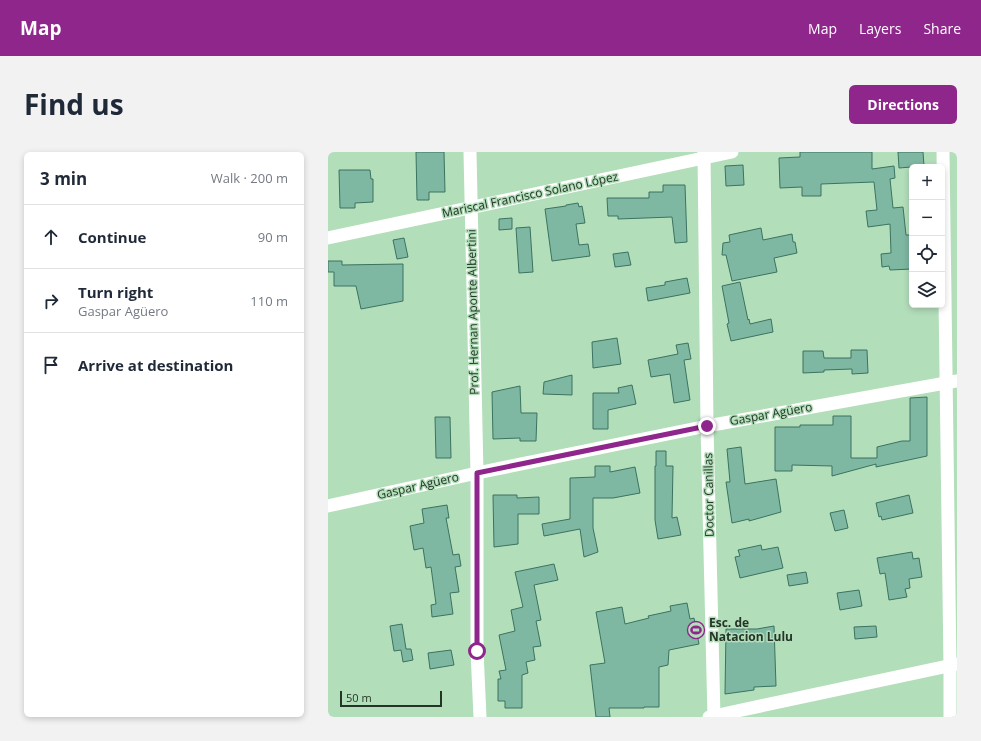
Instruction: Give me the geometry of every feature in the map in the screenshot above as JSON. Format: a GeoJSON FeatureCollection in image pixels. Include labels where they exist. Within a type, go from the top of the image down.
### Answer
{"type":"FeatureCollection","features":[{"type":"Feature","properties":{"kind":"street","name":"Prof. Hernan Aponte Albertini"},"geometry":{"type":"LineString","coordinates":[[470,152],[470,208],[477,473],[477,651],[480,717]]}},
{"type":"Feature","properties":{"kind":"street","name":"Mariscal Francisco Solano López"},"geometry":{"type":"LineString","coordinates":[[328,238],[470,208],[704,155],[732,152]]}},
{"type":"Feature","properties":{"kind":"street"},"geometry":{"type":"LineString","coordinates":[[943,152],[952,382],[954,665],[950,717]]}},
{"type":"Feature","properties":{"kind":"street","name":"Doctor Canillas"},"geometry":{"type":"LineString","coordinates":[[704,155],[712,717]]}},
{"type":"Feature","properties":{"kind":"street","name":"Gaspar Agüero"},"geometry":{"type":"LineString","coordinates":[[328,506],[477,473],[707,426],[952,382]]}},
{"type":"Feature","properties":{"kind":"street"},"geometry":{"type":"LineString","coordinates":[[712,717],[954,665]]}},
{"type":"Feature","properties":{"kind":"building"},"geometry":{"type":"Polygon","coordinates":[[[416,152],[444,152],[445,192],[429,192],[429,200],[417,200],[416,152]]]}},
{"type":"Feature","properties":{"kind":"building"},"geometry":{"type":"Polygon","coordinates":[[[800,152],[872,152],[872,169],[894,166],[895,178],[890,179],[893,208],[903,207],[906,235],[909,235],[909,269],[890,270],[889,266],[882,267],[881,254],[891,253],[890,224],[868,227],[866,211],[877,210],[874,182],[821,184],[821,196],[802,196],[802,187],[780,188],[779,158],[800,157],[800,152]]]}},
{"type":"Feature","properties":{"kind":"building"},"geometry":{"type":"Polygon","coordinates":[[[898,152],[923,152],[924,164],[909,164],[909,167],[899,168],[898,152]]]}},
{"type":"Feature","properties":{"kind":"building"},"geometry":{"type":"Polygon","coordinates":[[[743,165],[744,185],[726,186],[725,166],[743,165]]]}},
{"type":"Feature","properties":{"kind":"building"},"geometry":{"type":"Polygon","coordinates":[[[339,170],[370,170],[371,179],[373,179],[373,202],[355,203],[355,208],[340,208],[339,170]]]}},
{"type":"Feature","properties":{"kind":"building"},"geometry":{"type":"Polygon","coordinates":[[[663,185],[685,185],[687,242],[675,243],[672,217],[618,219],[618,216],[608,216],[607,198],[649,198],[649,192],[663,192],[663,185]]]}},
{"type":"Feature","properties":{"kind":"building"},"geometry":{"type":"Polygon","coordinates":[[[578,203],[579,207],[582,206],[585,223],[576,224],[579,245],[588,244],[590,256],[552,261],[545,209],[578,203]]]}},
{"type":"Feature","properties":{"kind":"building"},"geometry":{"type":"Polygon","coordinates":[[[512,218],[512,229],[499,230],[499,219],[512,218]]]}},
{"type":"Feature","properties":{"kind":"building"},"geometry":{"type":"Polygon","coordinates":[[[530,227],[533,272],[519,273],[516,228],[530,227]]]}},
{"type":"Feature","properties":{"kind":"building"},"geometry":{"type":"Polygon","coordinates":[[[761,228],[763,240],[792,234],[797,253],[774,258],[777,272],[732,281],[726,255],[722,255],[723,243],[730,242],[729,235],[761,228]]]}},
{"type":"Feature","properties":{"kind":"building"},"geometry":{"type":"Polygon","coordinates":[[[404,238],[408,257],[397,259],[393,240],[404,238]]]}},
{"type":"Feature","properties":{"kind":"building"},"geometry":{"type":"Polygon","coordinates":[[[628,252],[631,265],[615,267],[613,254],[628,252]]]}},
{"type":"Feature","properties":{"kind":"building"},"geometry":{"type":"Polygon","coordinates":[[[328,261],[342,261],[342,265],[403,264],[403,301],[361,309],[356,286],[334,286],[334,272],[328,272],[328,261]]]}},
{"type":"Feature","properties":{"kind":"building"},"geometry":{"type":"Polygon","coordinates":[[[687,278],[690,293],[648,301],[646,288],[665,285],[665,282],[687,278]]]}},
{"type":"Feature","properties":{"kind":"building"},"geometry":{"type":"Polygon","coordinates":[[[740,282],[750,324],[771,319],[773,332],[731,341],[727,324],[729,323],[722,286],[740,282]]]}},
{"type":"Feature","properties":{"kind":"building"},"geometry":{"type":"Polygon","coordinates":[[[617,338],[621,364],[593,368],[592,342],[617,338]]]}},
{"type":"Feature","properties":{"kind":"building"},"geometry":{"type":"Polygon","coordinates":[[[688,343],[691,359],[684,360],[690,400],[674,403],[670,374],[651,377],[648,360],[678,354],[676,345],[688,343]]]}},
{"type":"Feature","properties":{"kind":"building"},"geometry":{"type":"Polygon","coordinates":[[[851,350],[867,350],[868,373],[852,374],[852,369],[824,370],[824,372],[803,373],[803,351],[823,351],[824,358],[851,358],[851,350]]]}},
{"type":"Feature","properties":{"kind":"building"},"geometry":{"type":"Polygon","coordinates":[[[572,375],[572,395],[543,394],[544,382],[572,375]]]}},
{"type":"Feature","properties":{"kind":"building"},"geometry":{"type":"Polygon","coordinates":[[[632,385],[636,404],[608,410],[608,429],[593,429],[593,393],[619,393],[618,388],[632,385]]]}},
{"type":"Feature","properties":{"kind":"building"},"geometry":{"type":"Polygon","coordinates":[[[520,386],[521,413],[537,413],[536,441],[520,441],[520,438],[493,439],[492,392],[520,386]]]}},
{"type":"Feature","properties":{"kind":"building"},"geometry":{"type":"Polygon","coordinates":[[[927,397],[927,456],[876,467],[876,464],[832,476],[832,466],[792,465],[792,471],[775,471],[775,427],[833,425],[833,416],[851,416],[851,458],[877,458],[877,447],[902,441],[910,441],[910,398],[927,397]]]}},
{"type":"Feature","properties":{"kind":"building"},"geometry":{"type":"Polygon","coordinates":[[[435,417],[450,417],[451,458],[436,458],[435,417]]]}},
{"type":"Feature","properties":{"kind":"building"},"geometry":{"type":"Polygon","coordinates":[[[741,447],[745,484],[776,479],[781,512],[749,521],[749,519],[732,523],[726,482],[730,482],[727,449],[741,447]]]}},
{"type":"Feature","properties":{"kind":"building"},"geometry":{"type":"Polygon","coordinates":[[[656,451],[666,451],[666,466],[673,466],[672,518],[677,517],[681,535],[658,539],[655,520],[656,451]]]}},
{"type":"Feature","properties":{"kind":"building"},"geometry":{"type":"Polygon","coordinates":[[[595,466],[610,466],[610,472],[635,467],[640,493],[613,498],[593,498],[593,528],[598,552],[584,557],[580,529],[544,536],[542,524],[570,519],[570,478],[595,477],[595,466]]]}},
{"type":"Feature","properties":{"kind":"building"},"geometry":{"type":"Polygon","coordinates":[[[493,495],[517,495],[517,498],[539,497],[539,514],[518,514],[518,544],[494,547],[493,495]]]}},
{"type":"Feature","properties":{"kind":"building"},"geometry":{"type":"Polygon","coordinates":[[[909,495],[913,513],[882,520],[881,516],[879,517],[876,503],[909,495]]]}},
{"type":"Feature","properties":{"kind":"building"},"geometry":{"type":"Polygon","coordinates":[[[447,505],[449,518],[446,518],[453,555],[459,554],[461,566],[455,567],[459,592],[450,593],[453,614],[432,617],[431,605],[436,604],[431,567],[426,568],[423,548],[414,550],[410,526],[424,523],[422,509],[447,505]]]}},
{"type":"Feature","properties":{"kind":"building"},"geometry":{"type":"Polygon","coordinates":[[[844,510],[848,528],[835,531],[830,513],[844,510]]]}},
{"type":"Feature","properties":{"kind":"building"},"geometry":{"type":"Polygon","coordinates":[[[761,545],[762,550],[778,547],[783,568],[740,578],[735,557],[740,556],[738,550],[761,545]]]}},
{"type":"Feature","properties":{"kind":"building"},"geometry":{"type":"Polygon","coordinates":[[[912,552],[913,559],[919,558],[922,577],[909,579],[910,588],[905,589],[907,597],[889,600],[885,573],[880,574],[877,558],[912,552]]]}},
{"type":"Feature","properties":{"kind":"building"},"geometry":{"type":"Polygon","coordinates":[[[554,564],[558,580],[534,585],[541,620],[536,621],[541,646],[533,647],[535,660],[526,662],[528,673],[522,675],[522,708],[505,708],[505,701],[498,701],[498,679],[501,679],[499,671],[506,670],[499,635],[515,631],[511,610],[523,607],[515,572],[554,564]]]}},
{"type":"Feature","properties":{"kind":"building"},"geometry":{"type":"Polygon","coordinates":[[[806,572],[808,583],[789,586],[787,575],[806,572]]]}},
{"type":"Feature","properties":{"kind":"building"},"geometry":{"type":"Polygon","coordinates":[[[859,590],[862,606],[840,610],[837,593],[859,590]]]}},
{"type":"Feature","properties":{"kind":"building"},"geometry":{"type":"Polygon","coordinates":[[[687,603],[690,619],[694,618],[699,644],[669,650],[668,665],[659,667],[659,707],[609,708],[610,717],[596,717],[590,665],[605,663],[596,612],[622,607],[625,624],[649,618],[648,616],[671,611],[670,606],[687,603]]]}},
{"type":"Feature","properties":{"kind":"building"},"geometry":{"type":"Polygon","coordinates":[[[402,624],[406,649],[411,649],[413,660],[403,662],[401,650],[394,651],[390,626],[402,624]]]}},
{"type":"Feature","properties":{"kind":"building"},"geometry":{"type":"Polygon","coordinates":[[[774,626],[776,686],[754,687],[754,690],[725,694],[726,629],[757,629],[774,626]]]}},
{"type":"Feature","properties":{"kind":"building"},"geometry":{"type":"Polygon","coordinates":[[[876,626],[877,637],[855,639],[854,627],[876,626]]]}},
{"type":"Feature","properties":{"kind":"building"},"geometry":{"type":"Polygon","coordinates":[[[451,650],[454,665],[430,669],[428,653],[451,650]]]}},
{"type":"Feature","properties":{"kind":"place","name":"Esc. de Natacion Lulu"},"geometry":{"type":"Point","coordinates":[696,630]}},
{"type":"Feature","properties":{"kind":"route"},"geometry":{"type":"LineString","coordinates":[[477,651],[477,473],[707,426]]}}]}
